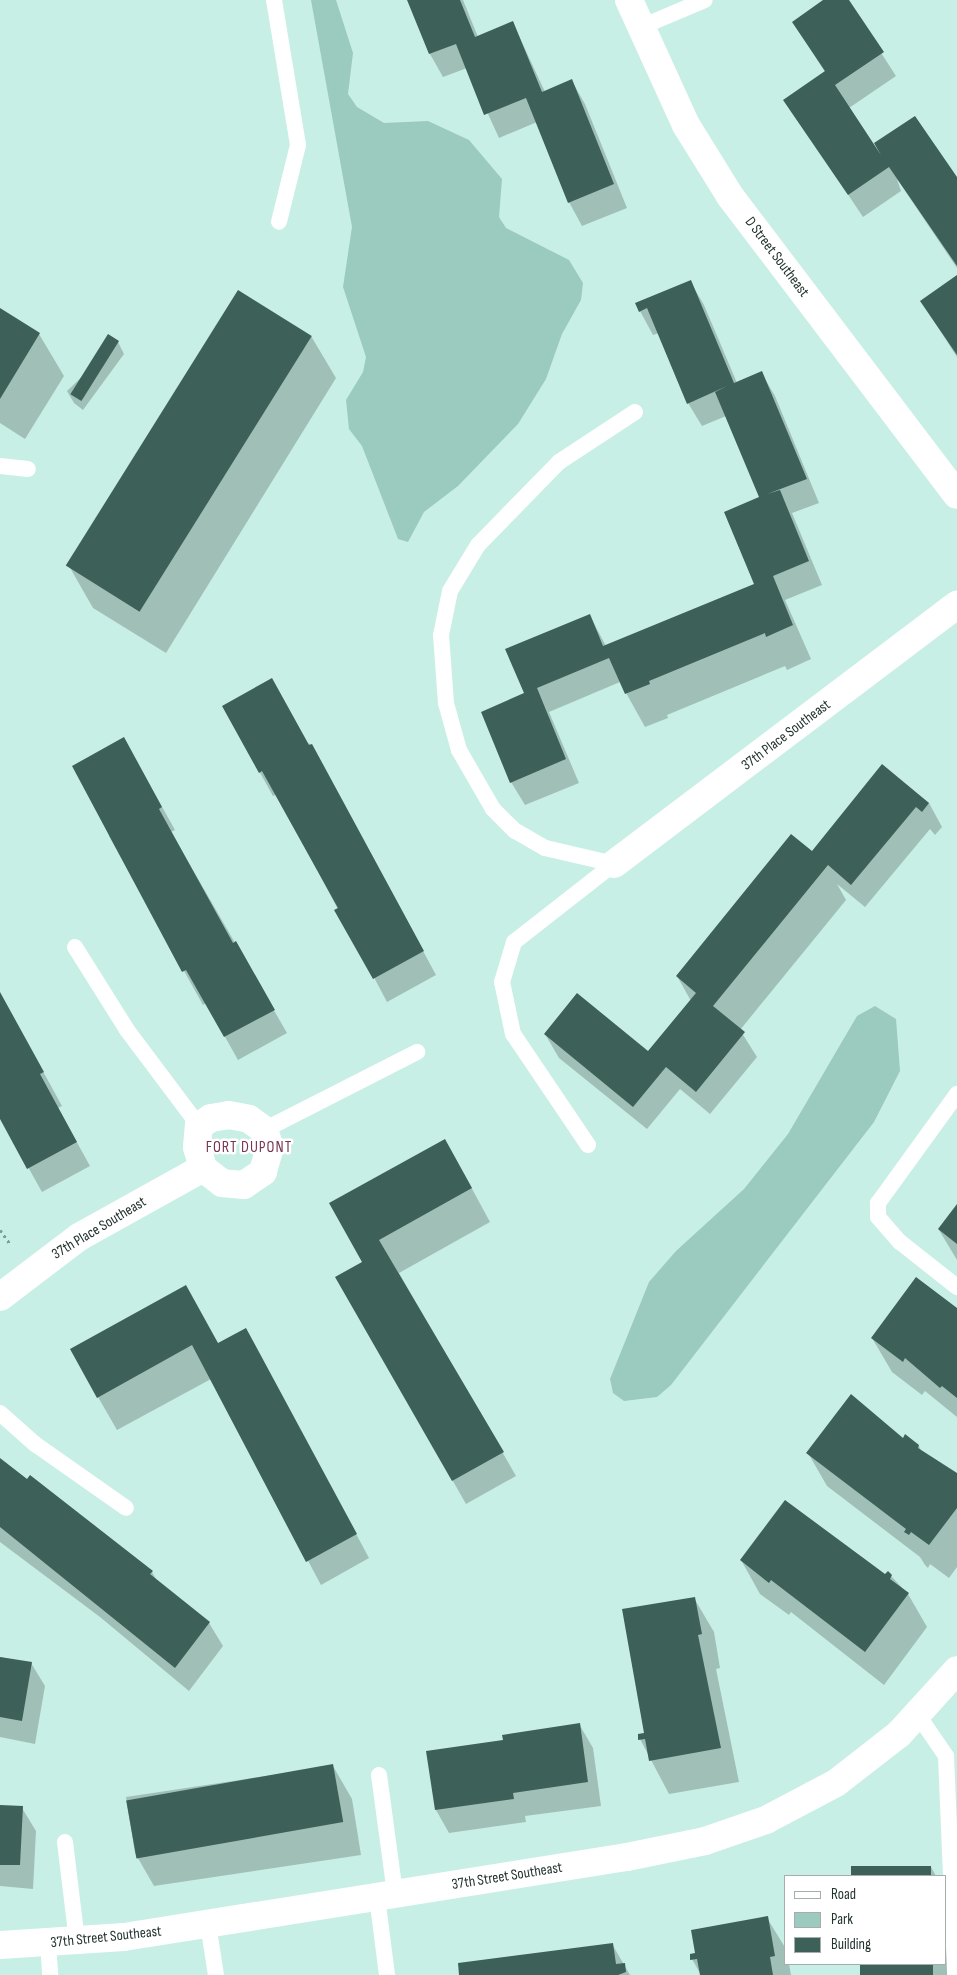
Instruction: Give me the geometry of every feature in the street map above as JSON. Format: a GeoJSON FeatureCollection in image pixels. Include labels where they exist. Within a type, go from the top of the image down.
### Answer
{"type":"FeatureCollection","features":[{"type":"Feature","properties":{"kind":"street","name":"D Street Southeast"},"geometry":{"type":"LineString","coordinates":[[629,0],[686,125],[730,196],[957,495]]}},
{"type":"Feature","properties":{"kind":"street","name":"37th Place Southeast"},"geometry":{"type":"LineString","coordinates":[[614,864],[957,605]]}},
{"type":"Feature","properties":{"kind":"street"},"geometry":{"type":"LineString","coordinates":[[229,1115],[249,1119],[264,1130],[270,1147],[263,1172],[244,1185],[222,1183],[203,1168],[196,1146],[199,1126],[211,1118],[229,1115]]}},
{"type":"Feature","properties":{"kind":"street","name":"37th Place Southeast"},"geometry":{"type":"LineString","coordinates":[[0,1297],[79,1237],[203,1168]]}},
{"type":"Feature","properties":{"kind":"street","name":"37th Street Southeast"},"geometry":{"type":"LineString","coordinates":[[0,1944],[77,1942],[208,1924],[659,1852],[736,1832],[814,1797],[858,1768],[918,1715],[957,1670]]}},
{"type":"Feature","properties":{"kind":"lane"},"geometry":{"type":"LineString","coordinates":[[274,0],[298,145],[279,222]]}},
{"type":"Feature","properties":{"kind":"lane"},"geometry":{"type":"LineString","coordinates":[[641,27],[705,0]]}},
{"type":"Feature","properties":{"kind":"lane"},"geometry":{"type":"LineString","coordinates":[[614,864],[545,848],[515,830],[494,809],[459,750],[446,703],[441,635],[450,592],[478,545],[559,462],[636,412]]}},
{"type":"Feature","properties":{"kind":"lane"},"geometry":{"type":"LineString","coordinates":[[0,466],[28,469]]}},
{"type":"Feature","properties":{"kind":"lane"},"geometry":{"type":"LineString","coordinates":[[588,1145],[513,1034],[502,982],[514,942],[614,864]]}},
{"type":"Feature","properties":{"kind":"lane"},"geometry":{"type":"LineString","coordinates":[[75,947],[133,1038],[199,1126]]}},
{"type":"Feature","properties":{"kind":"lane"},"geometry":{"type":"LineString","coordinates":[[264,1130],[417,1052]]}},
{"type":"Feature","properties":{"kind":"lane"},"geometry":{"type":"LineString","coordinates":[[957,1094],[878,1203],[878,1217],[900,1242],[957,1287]]}},
{"type":"Feature","properties":{"kind":"lane"},"geometry":{"type":"LineString","coordinates":[[0,1413],[36,1444],[126,1508]]}},
{"type":"Feature","properties":{"kind":"lane"},"geometry":{"type":"LineString","coordinates":[[918,1715],[946,1756],[955,1975]]}},
{"type":"Feature","properties":{"kind":"lane"},"geometry":{"type":"LineString","coordinates":[[379,1775],[386,1895],[387,1975]]}},
{"type":"Feature","properties":{"kind":"lane"},"geometry":{"type":"LineString","coordinates":[[66,1842],[77,1942]]}},
{"type":"Feature","properties":{"kind":"lane"},"geometry":{"type":"LineString","coordinates":[[208,1924],[216,1975]]}},
{"type":"Feature","properties":{"kind":"lane"},"geometry":{"type":"LineString","coordinates":[[48,1943],[50,1975]]}},
{"type":"Feature","properties":{"kind":"green space"},"geometry":{"type":"Polygon","coordinates":[[[311,0],[336,0],[353,53],[348,94],[357,107],[384,123],[428,121],[469,140],[502,179],[499,217],[506,228],[569,260],[583,283],[581,300],[562,334],[546,379],[518,424],[458,486],[424,512],[408,542],[398,539],[362,446],[349,429],[346,400],[363,372],[366,357],[343,287],[352,227],[311,0]]]}},
{"type":"Feature","properties":{"kind":"green space"},"geometry":{"type":"Polygon","coordinates":[[[875,1006],[896,1019],[900,1071],[874,1122],[671,1385],[657,1397],[624,1401],[613,1393],[610,1379],[649,1282],[676,1251],[744,1189],[788,1134],[857,1016],[875,1006]]]}},
{"type":"Feature","properties":{"kind":"building"},"geometry":{"type":"Polygon","coordinates":[[[407,0],[460,0],[475,37],[513,21],[542,92],[572,79],[614,184],[568,203],[526,98],[484,115],[456,44],[429,54],[407,0]]]}},
{"type":"Feature","properties":{"kind":"building"},"geometry":{"type":"Polygon","coordinates":[[[823,0],[849,0],[884,52],[835,85],[881,155],[874,143],[915,116],[957,177],[957,266],[889,167],[848,195],[783,100],[825,71],[792,22],[823,0]]]}},
{"type":"Feature","properties":{"kind":"building"},"geometry":{"type":"Polygon","coordinates":[[[957,275],[957,355],[920,301],[957,275]]]}},
{"type":"Feature","properties":{"kind":"building"},"geometry":{"type":"Polygon","coordinates":[[[691,280],[734,383],[762,371],[807,479],[767,494],[780,490],[809,561],[773,576],[793,625],[766,637],[765,633],[649,681],[650,684],[625,694],[609,658],[537,688],[566,759],[510,783],[481,712],[524,693],[505,649],[590,614],[603,646],[754,584],[724,512],[759,497],[715,392],[727,386],[687,404],[647,308],[639,312],[635,303],[691,280]]]}},
{"type":"Feature","properties":{"kind":"building"},"geometry":{"type":"Polygon","coordinates":[[[238,290],[312,336],[140,612],[66,566],[238,290]]]}},
{"type":"Feature","properties":{"kind":"building"},"geometry":{"type":"Polygon","coordinates":[[[0,308],[40,333],[0,399],[0,308]]]}},
{"type":"Feature","properties":{"kind":"building"},"geometry":{"type":"Polygon","coordinates":[[[108,334],[119,341],[81,401],[70,394],[108,334]]]}},
{"type":"Feature","properties":{"kind":"building"},"geometry":{"type":"Polygon","coordinates":[[[272,678],[309,745],[312,744],[424,951],[373,979],[334,910],[338,908],[262,771],[259,773],[222,706],[272,678]]]}},
{"type":"Feature","properties":{"kind":"building"},"geometry":{"type":"Polygon","coordinates":[[[124,737],[162,807],[159,809],[233,943],[236,941],[275,1010],[224,1037],[186,970],[182,972],[72,766],[124,737]]]}},
{"type":"Feature","properties":{"kind":"building"},"geometry":{"type":"Polygon","coordinates":[[[882,764],[929,803],[922,812],[916,807],[851,885],[828,865],[713,1006],[745,1032],[696,1092],[666,1067],[633,1107],[544,1034],[577,993],[648,1051],[696,993],[676,976],[791,834],[812,851],[882,764]]]}},
{"type":"Feature","properties":{"kind":"building"},"geometry":{"type":"Polygon","coordinates":[[[0,992],[44,1072],[40,1074],[77,1142],[27,1169],[0,1119],[0,992]]]}},
{"type":"Feature","properties":{"kind":"building"},"geometry":{"type":"Polygon","coordinates":[[[445,1139],[472,1188],[379,1240],[504,1452],[452,1481],[335,1277],[362,1262],[329,1203],[445,1139]]]}},
{"type":"Feature","properties":{"kind":"building"},"geometry":{"type":"Polygon","coordinates":[[[957,1204],[957,1244],[938,1229],[957,1204]]]}},
{"type":"Feature","properties":{"kind":"building"},"geometry":{"type":"Polygon","coordinates":[[[916,1277],[957,1308],[957,1398],[942,1386],[940,1388],[905,1358],[903,1362],[871,1338],[916,1277]]]}},
{"type":"Feature","properties":{"kind":"building"},"geometry":{"type":"Polygon","coordinates":[[[186,1285],[218,1343],[246,1328],[357,1534],[306,1562],[192,1345],[97,1398],[70,1349],[186,1285]]]}},
{"type":"Feature","properties":{"kind":"building"},"geometry":{"type":"Polygon","coordinates":[[[851,1394],[903,1438],[905,1434],[919,1445],[918,1448],[957,1473],[957,1508],[929,1545],[911,1532],[909,1535],[904,1532],[906,1529],[806,1453],[851,1394]]]}},
{"type":"Feature","properties":{"kind":"building"},"geometry":{"type":"Polygon","coordinates":[[[0,1458],[27,1479],[30,1475],[153,1571],[150,1574],[210,1622],[175,1668],[0,1527],[0,1458]]]}},
{"type":"Feature","properties":{"kind":"building"},"geometry":{"type":"Polygon","coordinates":[[[785,1500],[885,1574],[888,1571],[892,1575],[890,1579],[909,1593],[865,1652],[771,1580],[769,1583],[740,1560],[785,1500]]]}},
{"type":"Feature","properties":{"kind":"building"},"geometry":{"type":"Polygon","coordinates":[[[695,1597],[702,1634],[698,1635],[721,1748],[649,1761],[645,1739],[638,1740],[638,1734],[644,1733],[622,1609],[695,1597]]]}},
{"type":"Feature","properties":{"kind":"building"},"geometry":{"type":"Polygon","coordinates":[[[0,1657],[32,1662],[22,1721],[0,1717],[0,1657]]]}},
{"type":"Feature","properties":{"kind":"building"},"geometry":{"type":"Polygon","coordinates":[[[580,1723],[588,1782],[513,1793],[514,1799],[435,1810],[426,1751],[503,1740],[502,1735],[580,1723]]]}},
{"type":"Feature","properties":{"kind":"building"},"geometry":{"type":"Polygon","coordinates":[[[333,1764],[343,1822],[136,1859],[126,1800],[333,1764]]]}},
{"type":"Feature","properties":{"kind":"building"},"geometry":{"type":"Polygon","coordinates":[[[0,1805],[23,1806],[20,1865],[0,1865],[0,1805]]]}},
{"type":"Feature","properties":{"kind":"building"},"geometry":{"type":"Polygon","coordinates":[[[851,1866],[931,1866],[931,1875],[851,1875],[851,1866]]]}},
{"type":"Feature","properties":{"kind":"building"},"geometry":{"type":"Polygon","coordinates":[[[768,1916],[775,1956],[770,1957],[773,1975],[700,1975],[697,1959],[690,1960],[690,1954],[695,1953],[691,1930],[768,1916]]]}},
{"type":"Feature","properties":{"kind":"building"},"geometry":{"type":"Polygon","coordinates":[[[613,1943],[616,1964],[625,1963],[626,1972],[618,1975],[459,1975],[458,1963],[613,1943]]]}},
{"type":"Feature","properties":{"kind":"building"},"geometry":{"type":"Polygon","coordinates":[[[860,1965],[933,1965],[933,1975],[860,1975],[860,1965]]]}},
{"type":"Feature","properties":{"kind":"district","name":"FORT DUPONT"},"geometry":{"type":"Point","coordinates":[249,1148]}}]}
